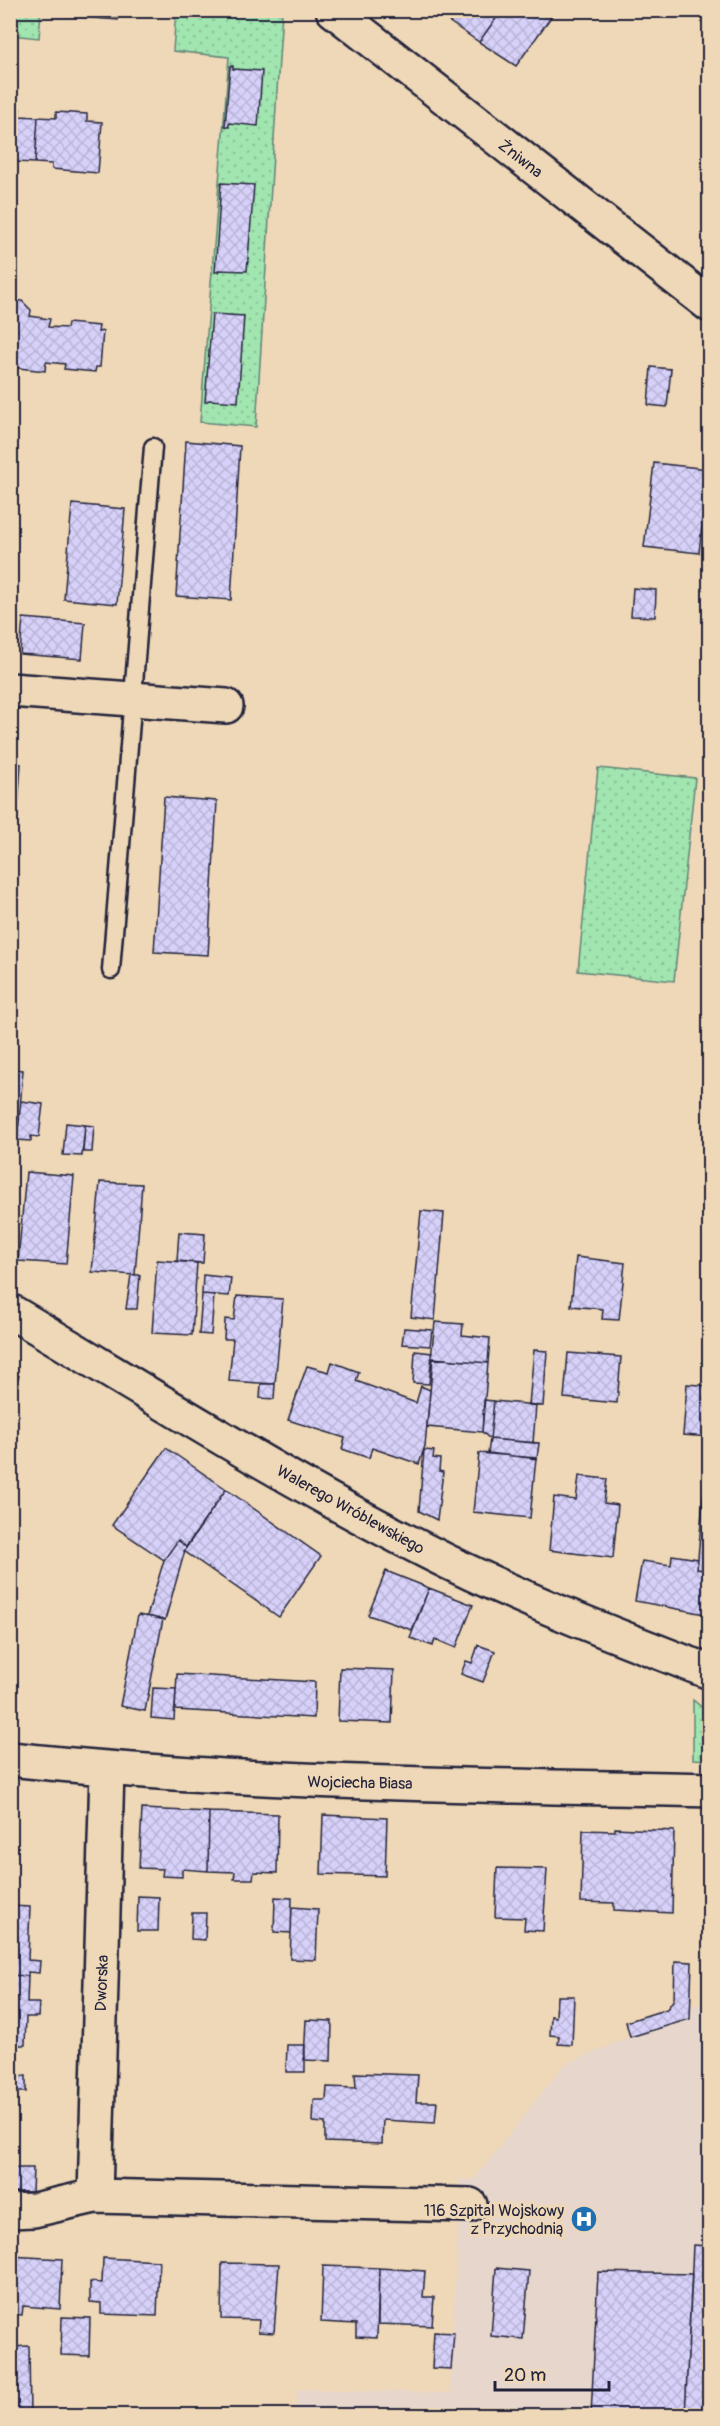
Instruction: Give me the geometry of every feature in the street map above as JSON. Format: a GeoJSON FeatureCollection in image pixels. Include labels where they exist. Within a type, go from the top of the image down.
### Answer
{"type":"FeatureCollection","features":[{"type":"Feature","properties":{"kind":"street","name":"Żniwna"},"geometry":{"type":"LineString","coordinates":[[333,10],[710,305]]}},
{"type":"Feature","properties":{"kind":"street"},"geometry":{"type":"LineString","coordinates":[[10,690],[226,706]]}},
{"type":"Feature","properties":{"kind":"street","name":"Walerego Wróblewskiego"},"geometry":{"type":"LineString","coordinates":[[10,1311],[347,1510],[428,1552],[561,1613],[710,1672]]}},
{"type":"Feature","properties":{"kind":"street","name":"Wojciecha Biasa"},"geometry":{"type":"LineString","coordinates":[[10,1759],[107,1770],[260,1780],[710,1790]]}},
{"type":"Feature","properties":{"kind":"street","name":"Dworska"},"geometry":{"type":"LineString","coordinates":[[94,2196],[107,1770]]}},
{"type":"Feature","properties":{"kind":"street"},"geometry":{"type":"LineString","coordinates":[[10,2211],[34,2210],[94,2196],[470,2205]]}},
{"type":"Feature","properties":{"kind":"lane"},"geometry":{"type":"LineString","coordinates":[[111,970],[153,447]]}},
{"type":"Feature","properties":{"kind":"shaded area","name":"116 Szpital Wojskowy z Przychodnią"},"geometry":{"type":"Polygon","coordinates":[[[691,2004],[709,2007],[709,2415],[296,2416],[297,2389],[450,2393],[460,2179],[473,2180],[564,2065],[630,2037],[690,2020],[691,2004]]]}},
{"type":"Feature","properties":{"kind":"green space"},"geometry":{"type":"Polygon","coordinates":[[[10,11],[41,11],[39,38],[11,35],[10,11]]]}},
{"type":"Feature","properties":{"kind":"green space"},"geometry":{"type":"Polygon","coordinates":[[[176,11],[282,11],[256,427],[200,422],[229,57],[173,51],[176,11]]]}},
{"type":"Feature","properties":{"kind":"green space"},"geometry":{"type":"Polygon","coordinates":[[[598,768],[695,778],[674,981],[578,971],[598,768]]]}},
{"type":"Feature","properties":{"kind":"green space"},"geometry":{"type":"Polygon","coordinates":[[[693,1700],[709,1713],[709,1760],[693,1759],[693,1700]]]}},
{"type":"Feature","properties":{"kind":"building"},"geometry":{"type":"Polygon","coordinates":[[[55,10],[122,10],[118,14],[118,20],[55,15],[55,10]]]}},
{"type":"Feature","properties":{"kind":"building"},"geometry":{"type":"Polygon","coordinates":[[[445,10],[502,10],[479,42],[441,16],[445,10]]]}},
{"type":"Feature","properties":{"kind":"building"},"geometry":{"type":"Polygon","coordinates":[[[502,10],[556,10],[516,66],[479,42],[502,10]]]}},
{"type":"Feature","properties":{"kind":"building"},"geometry":{"type":"Polygon","coordinates":[[[230,66],[233,66],[233,69],[262,71],[258,126],[229,123],[229,127],[225,126],[230,66]]]}},
{"type":"Feature","properties":{"kind":"building"},"geometry":{"type":"Polygon","coordinates":[[[10,108],[20,109],[19,116],[38,117],[35,163],[16,162],[16,167],[10,166],[10,108]]]}},
{"type":"Feature","properties":{"kind":"building"},"geometry":{"type":"Polygon","coordinates":[[[56,112],[87,114],[87,121],[102,122],[98,173],[52,169],[52,164],[35,163],[38,117],[56,118],[56,112]]]}},
{"type":"Feature","properties":{"kind":"building"},"geometry":{"type":"Polygon","coordinates":[[[221,183],[254,185],[247,271],[218,270],[219,272],[215,272],[221,183]]]}},
{"type":"Feature","properties":{"kind":"building"},"geometry":{"type":"Polygon","coordinates":[[[10,300],[22,301],[31,310],[30,316],[50,319],[48,327],[67,328],[68,323],[99,326],[98,332],[103,331],[100,367],[96,367],[95,372],[64,369],[65,364],[46,362],[45,371],[10,367],[10,300]]]}},
{"type":"Feature","properties":{"kind":"building"},"geometry":{"type":"Polygon","coordinates":[[[212,314],[244,316],[238,402],[209,400],[205,402],[212,314]]]}},
{"type":"Feature","properties":{"kind":"building"},"geometry":{"type":"Polygon","coordinates":[[[651,367],[671,369],[667,407],[648,405],[651,367]]]}},
{"type":"Feature","properties":{"kind":"building"},"geometry":{"type":"Polygon","coordinates":[[[186,441],[240,446],[231,600],[176,596],[186,441]]]}},
{"type":"Feature","properties":{"kind":"building"},"geometry":{"type":"Polygon","coordinates":[[[654,463],[708,469],[699,553],[644,547],[654,463]]]}},
{"type":"Feature","properties":{"kind":"building"},"geometry":{"type":"Polygon","coordinates":[[[72,504],[125,509],[117,604],[64,599],[72,504]]]}},
{"type":"Feature","properties":{"kind":"building"},"geometry":{"type":"Polygon","coordinates":[[[633,588],[656,590],[655,617],[631,616],[633,588]]]}},
{"type":"Feature","properties":{"kind":"building"},"geometry":{"type":"Polygon","coordinates":[[[23,618],[85,623],[82,659],[20,654],[23,618]]]}},
{"type":"Feature","properties":{"kind":"building"},"geometry":{"type":"Polygon","coordinates":[[[10,763],[21,764],[17,823],[10,822],[10,763]]]}},
{"type":"Feature","properties":{"kind":"building"},"geometry":{"type":"Polygon","coordinates":[[[164,797],[217,801],[208,955],[154,952],[164,797]]]}},
{"type":"Feature","properties":{"kind":"building"},"geometry":{"type":"Polygon","coordinates":[[[10,1069],[23,1070],[19,1122],[10,1121],[10,1069]]]}},
{"type":"Feature","properties":{"kind":"building"},"geometry":{"type":"Polygon","coordinates":[[[21,1101],[43,1104],[39,1137],[31,1136],[31,1141],[16,1140],[21,1101]]]}},
{"type":"Feature","properties":{"kind":"building"},"geometry":{"type":"Polygon","coordinates":[[[10,1121],[19,1122],[14,1157],[10,1157],[10,1121]]]}},
{"type":"Feature","properties":{"kind":"building"},"geometry":{"type":"Polygon","coordinates":[[[66,1123],[85,1125],[82,1156],[63,1155],[66,1123]]]}},
{"type":"Feature","properties":{"kind":"building"},"geometry":{"type":"Polygon","coordinates":[[[85,1125],[94,1126],[92,1152],[83,1152],[85,1125]]]}},
{"type":"Feature","properties":{"kind":"building"},"geometry":{"type":"Polygon","coordinates":[[[10,1157],[14,1157],[10,1178],[10,1157]]]}},
{"type":"Feature","properties":{"kind":"building"},"geometry":{"type":"Polygon","coordinates":[[[26,1172],[74,1176],[66,1264],[18,1261],[26,1172]]]}},
{"type":"Feature","properties":{"kind":"building"},"geometry":{"type":"Polygon","coordinates":[[[100,1182],[142,1184],[135,1275],[92,1272],[100,1182]]]}},
{"type":"Feature","properties":{"kind":"building"},"geometry":{"type":"Polygon","coordinates":[[[421,1211],[444,1213],[435,1320],[411,1317],[421,1211]]]}},
{"type":"Feature","properties":{"kind":"building"},"geometry":{"type":"Polygon","coordinates":[[[179,1232],[205,1234],[203,1263],[177,1261],[179,1232]]]}},
{"type":"Feature","properties":{"kind":"building"},"geometry":{"type":"Polygon","coordinates":[[[576,1257],[625,1263],[619,1320],[602,1319],[603,1309],[571,1306],[576,1257]]]}},
{"type":"Feature","properties":{"kind":"building"},"geometry":{"type":"Polygon","coordinates":[[[157,1260],[197,1263],[192,1335],[152,1333],[157,1260]]]}},
{"type":"Feature","properties":{"kind":"building"},"geometry":{"type":"Polygon","coordinates":[[[131,1275],[140,1275],[137,1309],[126,1309],[131,1275]]]}},
{"type":"Feature","properties":{"kind":"building"},"geometry":{"type":"Polygon","coordinates":[[[203,1275],[231,1278],[229,1296],[202,1294],[203,1275]]]}},
{"type":"Feature","properties":{"kind":"building"},"geometry":{"type":"Polygon","coordinates":[[[202,1294],[214,1295],[211,1335],[199,1334],[202,1294]]]}},
{"type":"Feature","properties":{"kind":"building"},"geometry":{"type":"Polygon","coordinates":[[[237,1296],[283,1299],[275,1384],[229,1381],[233,1339],[224,1339],[225,1319],[234,1320],[237,1296]]]}},
{"type":"Feature","properties":{"kind":"building"},"geometry":{"type":"Polygon","coordinates":[[[435,1322],[463,1324],[462,1335],[490,1338],[488,1363],[431,1358],[435,1322]]]}},
{"type":"Feature","properties":{"kind":"building"},"geometry":{"type":"Polygon","coordinates":[[[404,1328],[432,1330],[430,1346],[402,1344],[404,1328]]]}},
{"type":"Feature","properties":{"kind":"building"},"geometry":{"type":"Polygon","coordinates":[[[534,1350],[547,1351],[543,1406],[529,1405],[534,1350]]]}},
{"type":"Feature","properties":{"kind":"building"},"geometry":{"type":"Polygon","coordinates":[[[415,1351],[432,1353],[429,1384],[413,1383],[415,1351]]]}},
{"type":"Feature","properties":{"kind":"building"},"geometry":{"type":"Polygon","coordinates":[[[568,1353],[621,1357],[617,1403],[564,1398],[568,1353]]]}},
{"type":"Feature","properties":{"kind":"building"},"geometry":{"type":"Polygon","coordinates":[[[433,1358],[488,1363],[482,1432],[427,1427],[433,1358]]]}},
{"type":"Feature","properties":{"kind":"building"},"geometry":{"type":"Polygon","coordinates":[[[332,1362],[359,1372],[356,1381],[416,1403],[421,1386],[430,1390],[425,1446],[419,1464],[372,1448],[369,1458],[342,1449],[345,1438],[288,1420],[307,1366],[329,1372],[332,1362]]]}},
{"type":"Feature","properties":{"kind":"building"},"geometry":{"type":"Polygon","coordinates":[[[10,1371],[19,1376],[10,1393],[10,1371]]]}},
{"type":"Feature","properties":{"kind":"building"},"geometry":{"type":"Polygon","coordinates":[[[261,1384],[275,1384],[274,1399],[260,1398],[261,1384]]]}},
{"type":"Feature","properties":{"kind":"building"},"geometry":{"type":"Polygon","coordinates":[[[687,1384],[710,1386],[710,1437],[683,1435],[687,1384]]]}},
{"type":"Feature","properties":{"kind":"building"},"geometry":{"type":"Polygon","coordinates":[[[484,1400],[494,1401],[490,1439],[482,1432],[484,1400]]]}},
{"type":"Feature","properties":{"kind":"building"},"geometry":{"type":"Polygon","coordinates":[[[494,1401],[536,1405],[533,1443],[490,1439],[494,1401]]]}},
{"type":"Feature","properties":{"kind":"building"},"geometry":{"type":"Polygon","coordinates":[[[490,1439],[539,1443],[537,1459],[488,1453],[490,1439]]]}},
{"type":"Feature","properties":{"kind":"building"},"geometry":{"type":"Polygon","coordinates":[[[166,1448],[226,1489],[186,1547],[178,1540],[164,1560],[112,1525],[166,1448]]]}},
{"type":"Feature","properties":{"kind":"building"},"geometry":{"type":"Polygon","coordinates":[[[424,1450],[434,1451],[433,1458],[440,1459],[439,1471],[443,1472],[437,1520],[419,1511],[424,1450]]]}},
{"type":"Feature","properties":{"kind":"building"},"geometry":{"type":"Polygon","coordinates":[[[479,1453],[536,1458],[530,1518],[473,1512],[479,1453]]]}},
{"type":"Feature","properties":{"kind":"building"},"geometry":{"type":"Polygon","coordinates":[[[579,1476],[607,1479],[604,1503],[618,1505],[613,1558],[549,1550],[554,1497],[576,1500],[579,1476]]]}},
{"type":"Feature","properties":{"kind":"building"},"geometry":{"type":"Polygon","coordinates":[[[705,1477],[710,1477],[710,1571],[697,1569],[705,1477]]]}},
{"type":"Feature","properties":{"kind":"building"},"geometry":{"type":"Polygon","coordinates":[[[226,1489],[321,1556],[279,1617],[184,1551],[226,1489]]]}},
{"type":"Feature","properties":{"kind":"building"},"geometry":{"type":"Polygon","coordinates":[[[178,1540],[186,1547],[165,1620],[147,1616],[164,1560],[178,1540]]]}},
{"type":"Feature","properties":{"kind":"building"},"geometry":{"type":"Polygon","coordinates":[[[672,1555],[698,1559],[697,1569],[710,1571],[710,1615],[635,1601],[642,1561],[671,1565],[672,1555]]]}},
{"type":"Feature","properties":{"kind":"building"},"geometry":{"type":"Polygon","coordinates":[[[386,1571],[429,1588],[412,1630],[368,1615],[386,1571]]]}},
{"type":"Feature","properties":{"kind":"building"},"geometry":{"type":"Polygon","coordinates":[[[429,1588],[473,1605],[456,1648],[435,1639],[433,1646],[410,1638],[429,1588]]]}},
{"type":"Feature","properties":{"kind":"building"},"geometry":{"type":"Polygon","coordinates":[[[138,1615],[163,1619],[145,1711],[120,1706],[138,1615]]]}},
{"type":"Feature","properties":{"kind":"building"},"geometry":{"type":"Polygon","coordinates":[[[478,1645],[495,1651],[483,1682],[461,1674],[466,1661],[472,1663],[478,1645]]]}},
{"type":"Feature","properties":{"kind":"building"},"geometry":{"type":"Polygon","coordinates":[[[340,1668],[394,1670],[392,1723],[338,1721],[340,1668]]]}},
{"type":"Feature","properties":{"kind":"building"},"geometry":{"type":"Polygon","coordinates":[[[177,1674],[315,1682],[314,1718],[175,1710],[177,1674]]]}},
{"type":"Feature","properties":{"kind":"building"},"geometry":{"type":"Polygon","coordinates":[[[153,1688],[176,1689],[174,1720],[151,1718],[153,1688]]]}},
{"type":"Feature","properties":{"kind":"building"},"geometry":{"type":"Polygon","coordinates":[[[142,1809],[209,1812],[208,1871],[182,1869],[182,1877],[162,1876],[163,1869],[139,1868],[142,1809]]]}},
{"type":"Feature","properties":{"kind":"building"},"geometry":{"type":"Polygon","coordinates":[[[209,1812],[278,1814],[277,1873],[254,1872],[253,1879],[234,1879],[235,1872],[208,1871],[209,1812]]]}},
{"type":"Feature","properties":{"kind":"building"},"geometry":{"type":"Polygon","coordinates":[[[323,1815],[387,1818],[385,1876],[321,1874],[323,1815]]]}},
{"type":"Feature","properties":{"kind":"building"},"geometry":{"type":"Polygon","coordinates":[[[615,1828],[674,1831],[672,1913],[614,1910],[614,1903],[581,1902],[583,1830],[615,1831],[615,1828]]]}},
{"type":"Feature","properties":{"kind":"building"},"geometry":{"type":"Polygon","coordinates":[[[497,1868],[547,1869],[543,1931],[524,1930],[525,1918],[495,1917],[497,1868]]]}},
{"type":"Feature","properties":{"kind":"building"},"geometry":{"type":"Polygon","coordinates":[[[138,1896],[159,1897],[158,1931],[137,1931],[138,1896]]]}},
{"type":"Feature","properties":{"kind":"building"},"geometry":{"type":"Polygon","coordinates":[[[275,1897],[292,1898],[291,1933],[274,1932],[275,1897]]]}},
{"type":"Feature","properties":{"kind":"building"},"geometry":{"type":"Polygon","coordinates":[[[10,1906],[30,1907],[28,1960],[40,1961],[39,1973],[28,1972],[28,1976],[10,1975],[10,1906]]]}},
{"type":"Feature","properties":{"kind":"building"},"geometry":{"type":"Polygon","coordinates":[[[292,1907],[318,1909],[316,1960],[290,1959],[292,1907]]]}},
{"type":"Feature","properties":{"kind":"building"},"geometry":{"type":"Polygon","coordinates":[[[192,1913],[206,1913],[205,1940],[191,1939],[192,1913]]]}},
{"type":"Feature","properties":{"kind":"building"},"geometry":{"type":"Polygon","coordinates":[[[675,1961],[692,1962],[690,2019],[630,2037],[626,2022],[667,2009],[674,1999],[675,1961]]]}},
{"type":"Feature","properties":{"kind":"building"},"geometry":{"type":"Polygon","coordinates":[[[10,1975],[28,1976],[27,2003],[39,2003],[38,2017],[26,2017],[25,2045],[10,2045],[10,1975]]]}},
{"type":"Feature","properties":{"kind":"building"},"geometry":{"type":"Polygon","coordinates":[[[557,1996],[574,1996],[572,2045],[558,2044],[559,2036],[550,2035],[551,2016],[556,2017],[557,1996]]]}},
{"type":"Feature","properties":{"kind":"building"},"geometry":{"type":"Polygon","coordinates":[[[306,2020],[332,2021],[331,2061],[304,2060],[306,2020]]]}},
{"type":"Feature","properties":{"kind":"building"},"geometry":{"type":"Polygon","coordinates":[[[287,2045],[305,2045],[305,2072],[286,2072],[287,2045]]]}},
{"type":"Feature","properties":{"kind":"building"},"geometry":{"type":"Polygon","coordinates":[[[10,2061],[16,2061],[16,2076],[26,2076],[26,2092],[15,2092],[14,2129],[10,2129],[10,2061]]]}},
{"type":"Feature","properties":{"kind":"building"},"geometry":{"type":"Polygon","coordinates":[[[355,2073],[418,2075],[416,2102],[437,2102],[435,2123],[383,2120],[382,2144],[325,2142],[325,2123],[313,2122],[314,2100],[326,2100],[327,2087],[356,2088],[355,2073]]]}},
{"type":"Feature","properties":{"kind":"building"},"geometry":{"type":"Polygon","coordinates":[[[10,2129],[14,2129],[13,2168],[33,2168],[32,2192],[13,2192],[12,2198],[10,2129]]]}},
{"type":"Feature","properties":{"kind":"building"},"geometry":{"type":"Polygon","coordinates":[[[693,2245],[710,2246],[710,2416],[685,2416],[693,2245]]]}},
{"type":"Feature","properties":{"kind":"building"},"geometry":{"type":"Polygon","coordinates":[[[10,2256],[62,2259],[60,2309],[23,2306],[22,2315],[10,2314],[10,2256]]]}},
{"type":"Feature","properties":{"kind":"building"},"geometry":{"type":"Polygon","coordinates":[[[103,2258],[159,2261],[157,2316],[101,2314],[101,2303],[90,2302],[90,2282],[102,2283],[103,2258]]]}},
{"type":"Feature","properties":{"kind":"building"},"geometry":{"type":"Polygon","coordinates":[[[222,2263],[279,2264],[274,2333],[258,2332],[259,2320],[221,2319],[222,2263]]]}},
{"type":"Feature","properties":{"kind":"building"},"geometry":{"type":"Polygon","coordinates":[[[323,2266],[379,2268],[377,2338],[356,2337],[356,2324],[321,2322],[323,2266]]]}},
{"type":"Feature","properties":{"kind":"building"},"geometry":{"type":"Polygon","coordinates":[[[379,2268],[425,2271],[423,2297],[434,2297],[432,2326],[378,2324],[379,2268]]]}},
{"type":"Feature","properties":{"kind":"building"},"geometry":{"type":"Polygon","coordinates":[[[496,2268],[529,2271],[523,2339],[491,2336],[496,2268]]]}},
{"type":"Feature","properties":{"kind":"building"},"geometry":{"type":"Polygon","coordinates":[[[598,2272],[692,2274],[685,2416],[591,2416],[598,2272]]]}},
{"type":"Feature","properties":{"kind":"building"},"geometry":{"type":"Polygon","coordinates":[[[62,2317],[90,2318],[89,2356],[61,2355],[62,2317]]]}},
{"type":"Feature","properties":{"kind":"building"},"geometry":{"type":"Polygon","coordinates":[[[434,2332],[454,2333],[451,2369],[432,2368],[434,2332]]]}},
{"type":"Feature","properties":{"kind":"building"},"geometry":{"type":"Polygon","coordinates":[[[29,2346],[30,2416],[10,2416],[10,2347],[29,2346]]]}},
{"type":"Feature","properties":{"kind":"place","name":"116 Szpital Wojskowy z Przychodnią"},"geometry":{"type":"Point","coordinates":[584,2219]}}]}
